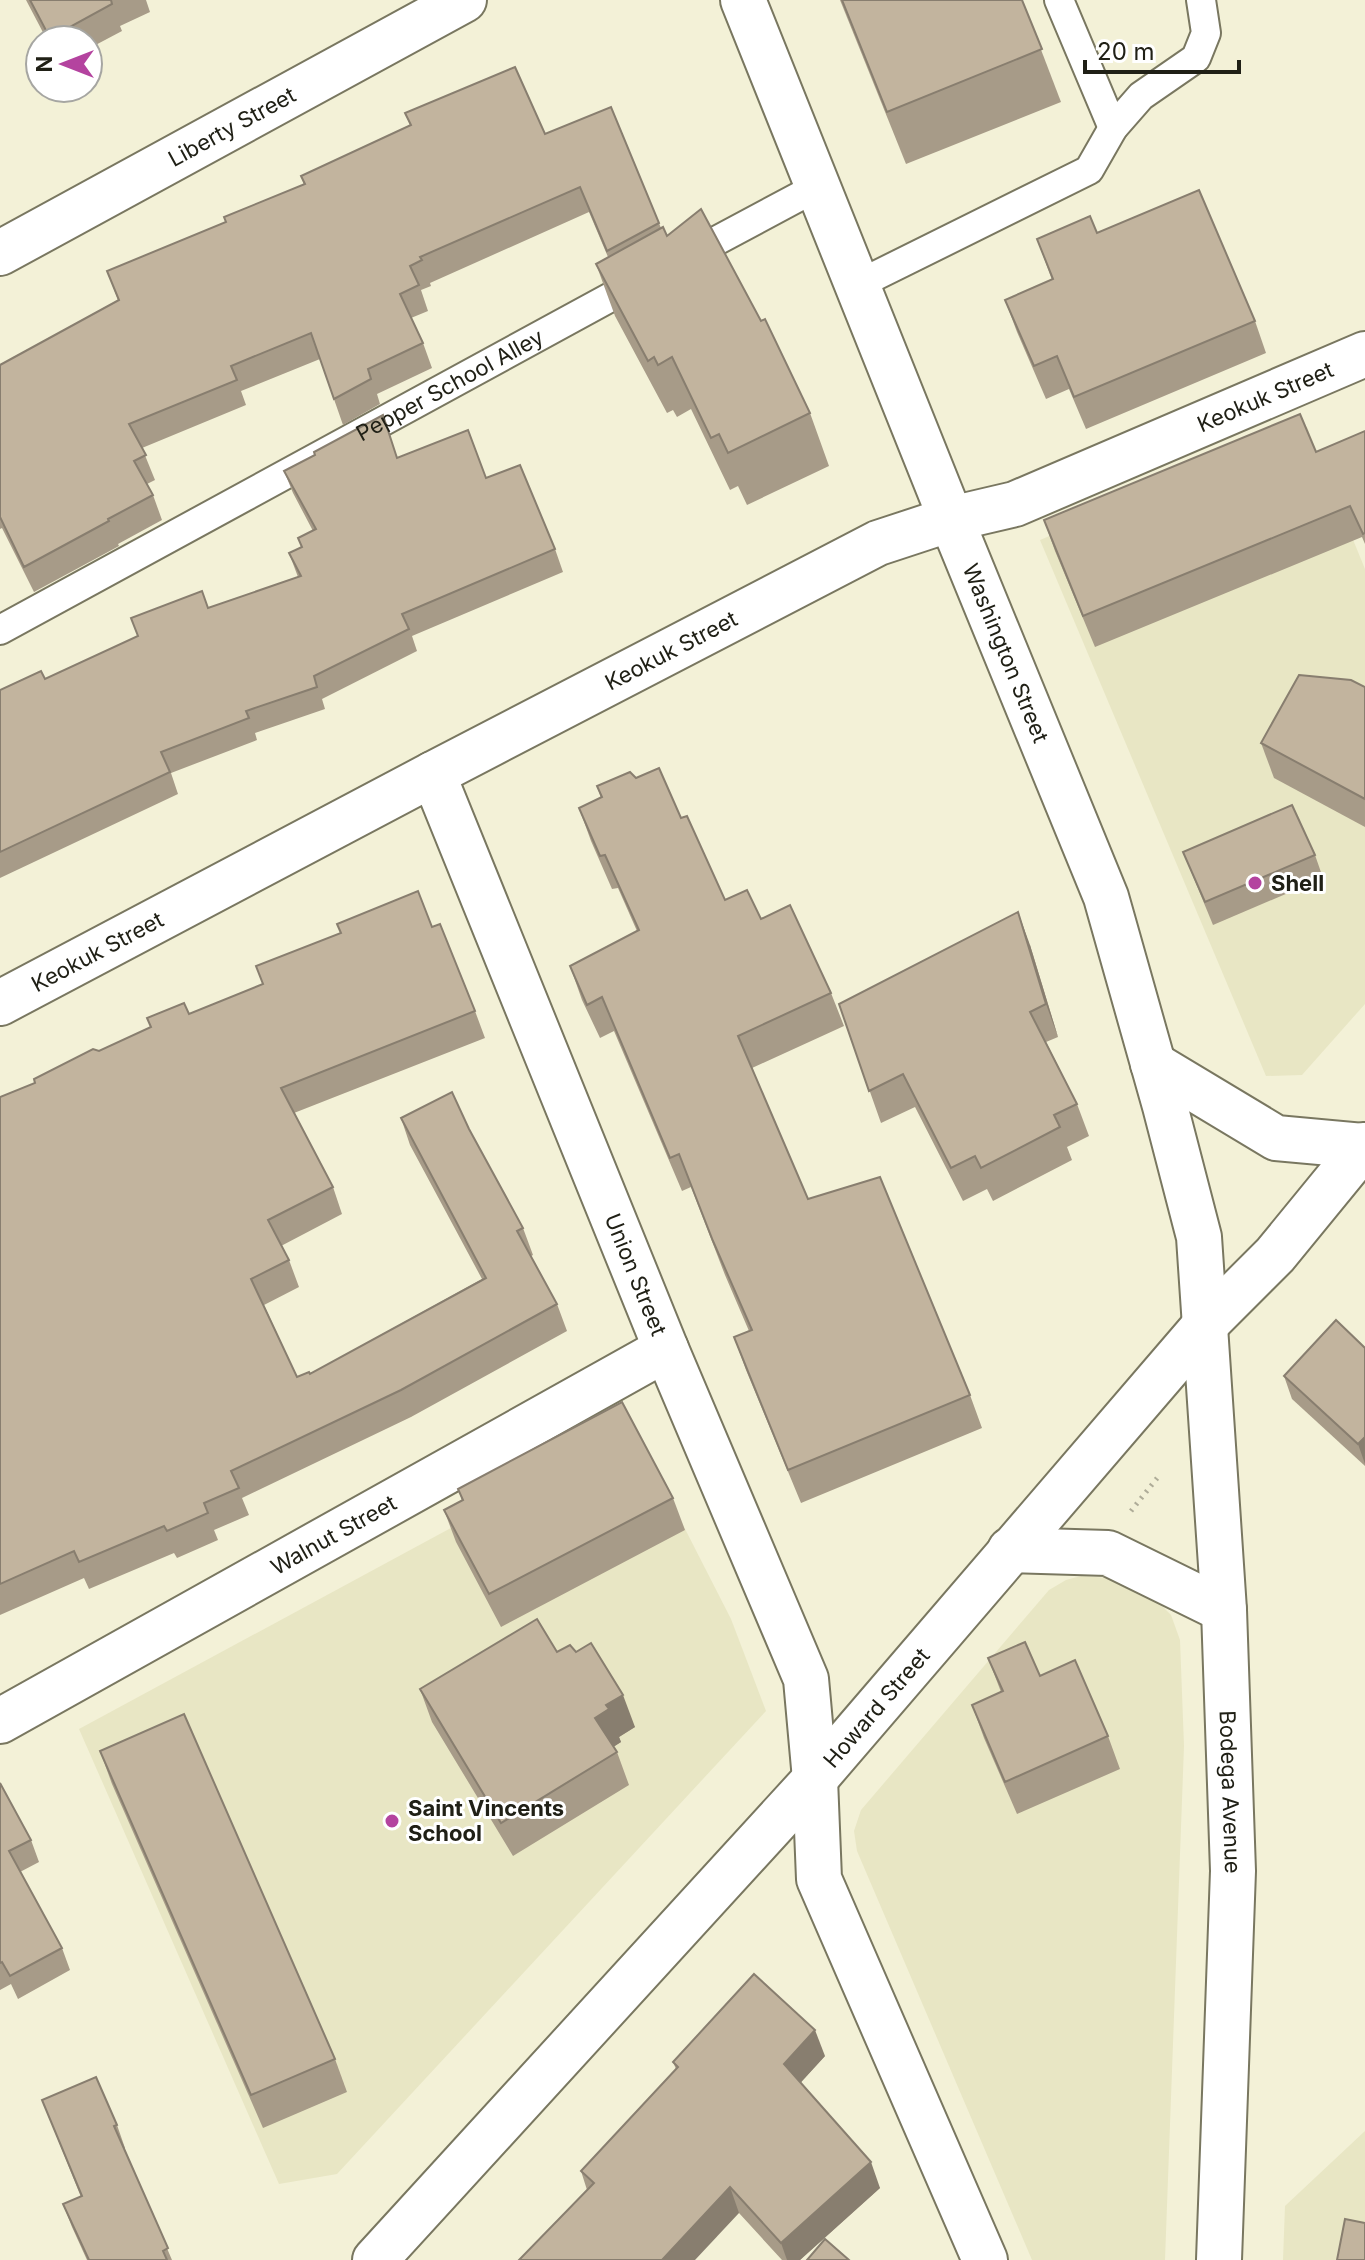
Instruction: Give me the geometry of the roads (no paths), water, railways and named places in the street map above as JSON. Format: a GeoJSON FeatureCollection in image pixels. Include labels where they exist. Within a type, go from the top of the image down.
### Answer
{"type":"FeatureCollection","features":[{"type":"Feature","properties":{"kind":"street","name":"Liberty Street"},"geometry":{"type":"LineString","coordinates":[[0,253],[464,0]]}},
{"type":"Feature","properties":{"kind":"street","name":"Washington Street"},"geometry":{"type":"LineString","coordinates":[[743,0],[1106,897],[1199,1237],[1205,1325]]}},
{"type":"Feature","properties":{"kind":"street","name":"Keokuk Street"},"geometry":{"type":"LineString","coordinates":[[0,1003],[878,543],[951,519],[1015,504],[1365,354]]}},
{"type":"Feature","properties":{"kind":"street","name":"Union Street"},"geometry":{"type":"LineString","coordinates":[[433,774],[666,1349],[806,1679],[815,1779]]}},
{"type":"Feature","properties":{"kind":"street"},"geometry":{"type":"LineString","coordinates":[[1153,1064],[1276,1138],[1364,1146]]}},
{"type":"Feature","properties":{"kind":"street","name":"Howard Street"},"geometry":{"type":"LineString","coordinates":[[375,2260],[815,1779],[1205,1325],[1275,1255],[1364,1146]]}},
{"type":"Feature","properties":{"kind":"street","name":"Bodega Avenue"},"geometry":{"type":"LineString","coordinates":[[1205,1325],[1224,1610],[1233,1871],[1219,2260]]}},
{"type":"Feature","properties":{"kind":"street","name":"Walnut Street"},"geometry":{"type":"LineString","coordinates":[[0,1721],[666,1349]]}},
{"type":"Feature","properties":{"kind":"street"},"geometry":{"type":"LineString","coordinates":[[1010,1550],[1108,1553],[1224,1610]]}},
{"type":"Feature","properties":{"kind":"street"},"geometry":{"type":"LineString","coordinates":[[815,1779],[819,1879],[985,2260]]}},
{"type":"Feature","properties":{"kind":"lane"},"geometry":{"type":"LineString","coordinates":[[1059,0],[1113,128]]}},
{"type":"Feature","properties":{"kind":"lane"},"geometry":{"type":"LineString","coordinates":[[857,285],[1089,170],[1113,128],[1141,96],[1196,58],[1206,33],[1201,0]]}},
{"type":"Feature","properties":{"kind":"lane","name":"Pepper School Alley"},"geometry":{"type":"LineString","coordinates":[[0,630],[817,187]]}},
{"type":"Feature","properties":{"kind":"place","name":"Shell"},"geometry":{"type":"Point","coordinates":[1255,883]}},
{"type":"Feature","properties":{"kind":"place","name":"Saint Vincents School"},"geometry":{"type":"Point","coordinates":[392,1821]}}]}
